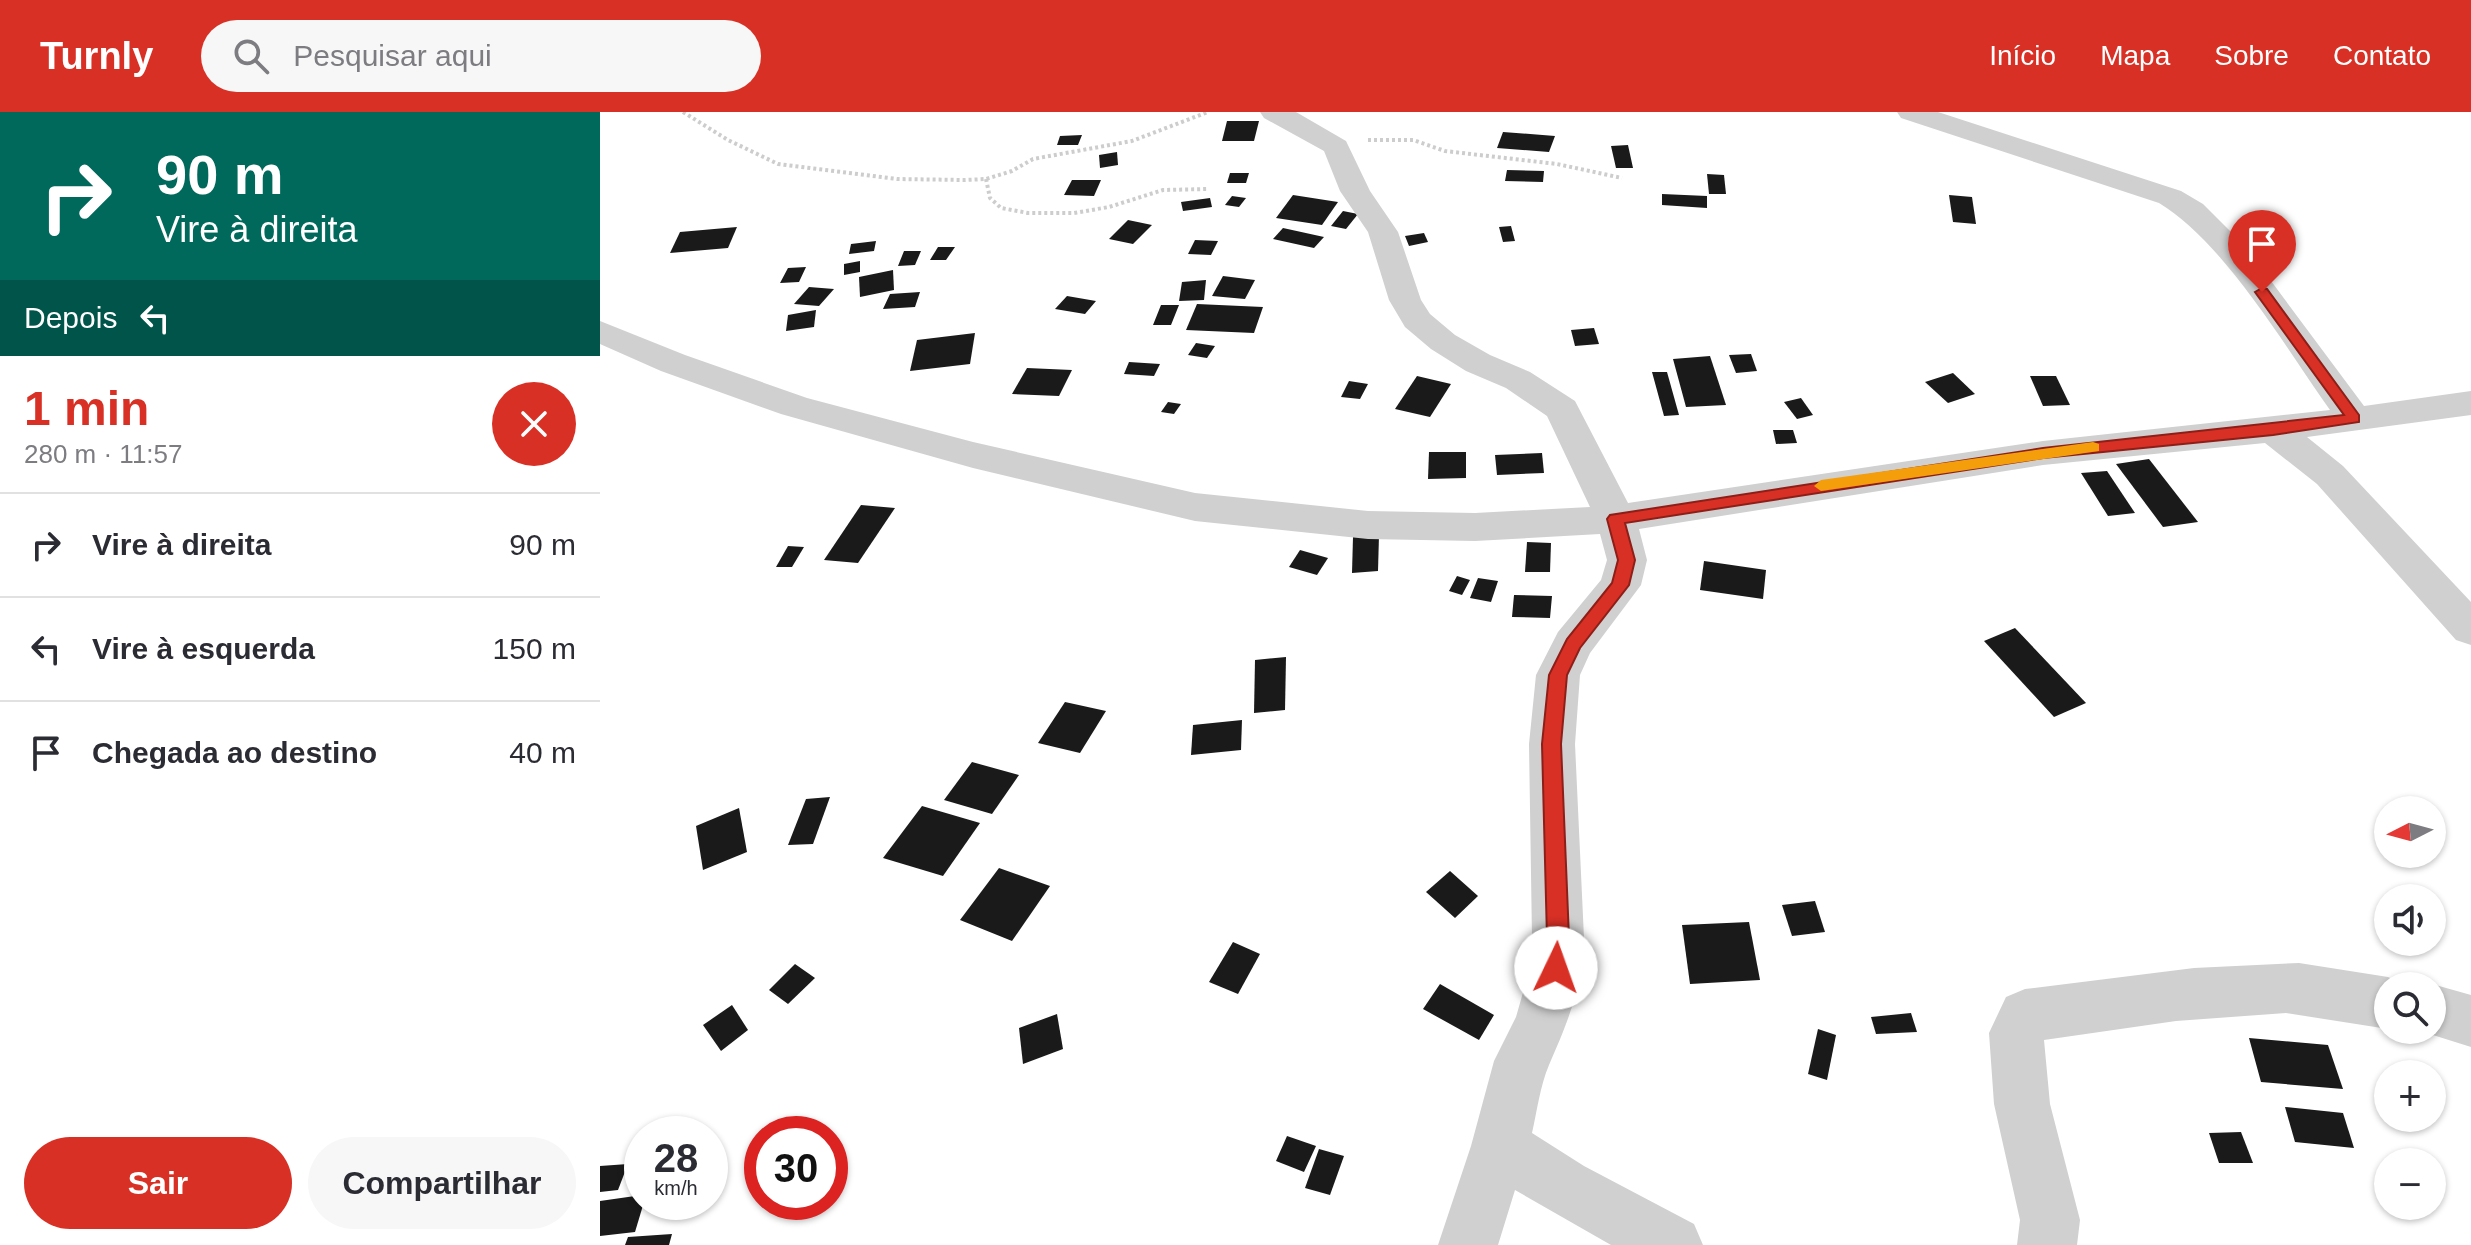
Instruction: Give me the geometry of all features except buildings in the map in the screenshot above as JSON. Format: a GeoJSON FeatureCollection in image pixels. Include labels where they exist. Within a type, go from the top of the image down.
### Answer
{"type":"FeatureCollection","features":[{"type":"Feature","properties":{"kind":"street"},"geometry":{"type":"LineString","coordinates":[[1274,112],[1336,147],[1355,191],[1383,232],[1405,300],[1417,320],[1443,342],[1478,363],[1518,380],[1562,409],[1616,519],[1627,560],[1620,585],[1573,644],[1558,675],[1552,744],[1558,938],[1556,968],[1541,1025],[1522,1061],[1500,1146],[1468,1245]]}},
{"type":"Feature","properties":{"kind":"street"},"geometry":{"type":"LineString","coordinates":[[1911,112],[2170,197],[2192,210],[2234,253],[2354,418]]}},
{"type":"Feature","properties":{"kind":"street"},"geometry":{"type":"LineString","coordinates":[[600,331],[673,363],[794,406],[973,455],[1195,507],[1304,521],[1381,526],[1475,527],[1616,519],[2043,453],[2273,430],[2471,403]]}},
{"type":"Feature","properties":{"kind":"street"},"geometry":{"type":"LineString","coordinates":[[2273,430],[2330,475],[2471,629]]}},
{"type":"Feature","properties":{"kind":"street"},"geometry":{"type":"LineString","coordinates":[[2047,1245],[2050,1220],[2022,1104],[2016,1033],[2025,1015],[2065,1013],[2171,996],[2288,987],[2309,988],[2374,1002]]}},
{"type":"Feature","properties":{"kind":"street"},"geometry":{"type":"LineString","coordinates":[[2446,1014],[2471,1021]]}},
{"type":"Feature","properties":{"kind":"street"},"geometry":{"type":"LineString","coordinates":[[1500,1146],[1563,1187],[1673,1245]]}},
{"type":"Feature","properties":{"kind":"path"},"geometry":{"type":"LineString","coordinates":[[683,112],[728,140],[778,164],[897,179],[986,179],[1012,171],[1033,159],[1132,141],[1208,112]]}},
{"type":"Feature","properties":{"kind":"path"},"geometry":{"type":"LineString","coordinates":[[1336,147],[1377,138],[1413,140],[1445,151],[1557,164],[1622,178]]}},
{"type":"Feature","properties":{"kind":"path"},"geometry":{"type":"LineString","coordinates":[[986,179],[990,198],[1001,208],[1028,213],[1074,213],[1109,207],[1163,190],[1208,189]]}},
{"type":"Feature","properties":{"kind":"slow traffic"},"geometry":{"type":"LineString","coordinates":[[1821,486],[2093,448]]}},
{"type":"Feature","properties":{"kind":"route"},"geometry":{"type":"LineString","coordinates":[[1556,968],[1558,938],[1552,744],[1558,675],[1573,644],[1620,585],[1627,560],[1616,519],[2043,453],[2273,430],[2354,418],[2262,292]]}}]}
